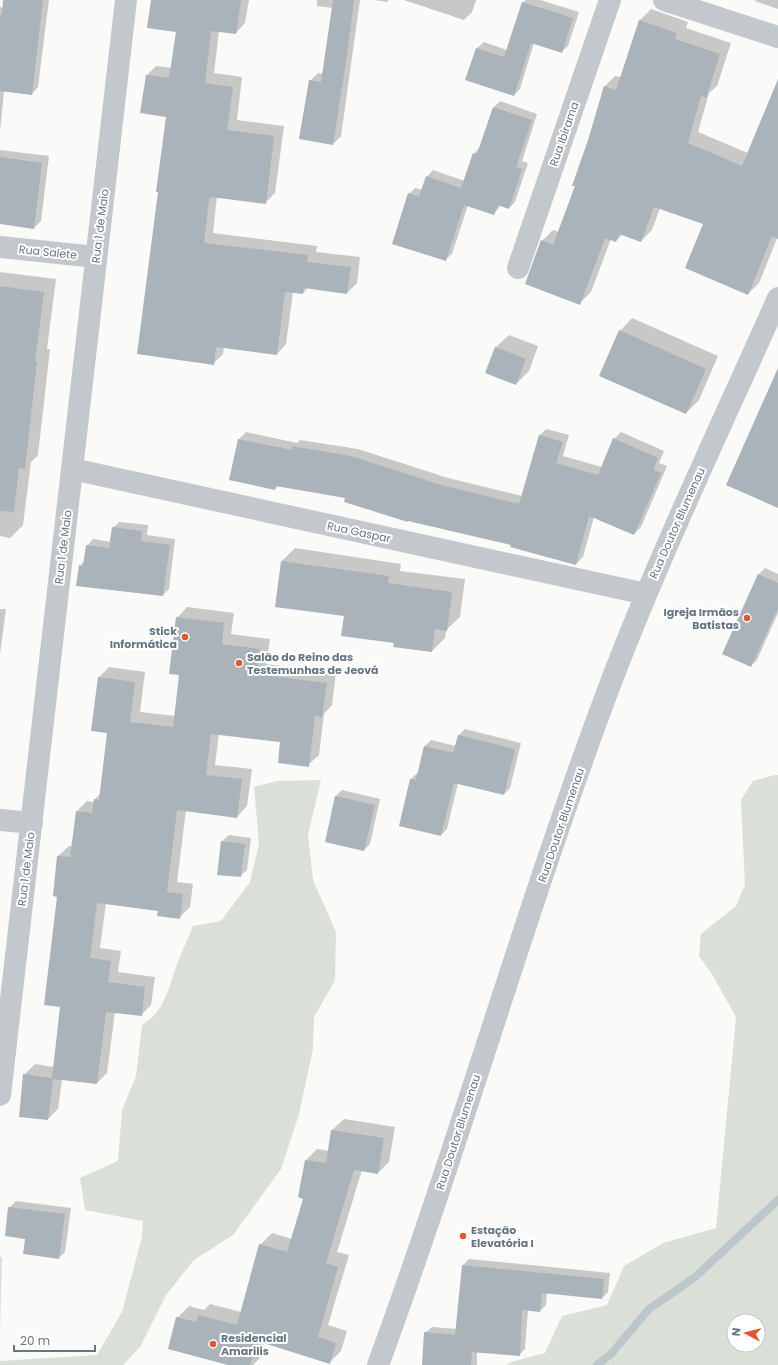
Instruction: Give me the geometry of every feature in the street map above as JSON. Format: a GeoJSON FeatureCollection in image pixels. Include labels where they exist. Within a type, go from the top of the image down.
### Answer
{"type":"FeatureCollection","features":[{"type":"Feature","properties":{"kind":"street","name":"Rua 1 de Maio"},"geometry":{"type":"LineString","coordinates":[[0,1095],[126,0]]}},
{"type":"Feature","properties":{"kind":"street","name":"Rua Ibirama"},"geometry":{"type":"LineString","coordinates":[[518,268],[610,0]]}},
{"type":"Feature","properties":{"kind":"street"},"geometry":{"type":"LineString","coordinates":[[664,0],[778,37]]}},
{"type":"Feature","properties":{"kind":"street","name":"Rua Salete"},"geometry":{"type":"LineString","coordinates":[[0,247],[96,257]]}},
{"type":"Feature","properties":{"kind":"street","name":"Rua Doutor Blumenau"},"geometry":{"type":"LineString","coordinates":[[378,1365],[442,1183],[571,794],[605,698],[646,594],[778,298]]}},
{"type":"Feature","properties":{"kind":"street","name":"Rua Gaspar"},"geometry":{"type":"LineString","coordinates":[[72,469],[646,594]]}},
{"type":"Feature","properties":{"kind":"street"},"geometry":{"type":"LineString","coordinates":[[0,820],[32,823]]}},
{"type":"Feature","properties":{"kind":"shaded area"},"geometry":{"type":"Polygon","coordinates":[[[778,775],[778,1365],[506,1365],[511,1362],[545,1353],[562,1316],[607,1305],[624,1266],[663,1243],[716,1228],[736,1017],[712,974],[699,956],[701,934],[736,906],[745,885],[741,800],[753,781],[778,775]]]}},
{"type":"Feature","properties":{"kind":"shaded area"},"geometry":{"type":"Polygon","coordinates":[[[321,780],[308,835],[313,880],[336,932],[335,980],[314,1017],[313,1049],[299,1114],[281,1169],[233,1235],[194,1260],[166,1295],[140,1347],[123,1365],[0,1365],[0,1361],[97,1355],[122,1312],[142,1237],[143,1221],[85,1210],[80,1178],[118,1161],[122,1110],[136,1076],[142,1025],[156,1013],[161,1006],[193,926],[221,921],[250,882],[259,844],[254,787],[277,781],[321,780]]]}},
{"type":"Feature","properties":{"kind":"shaded area"},"geometry":{"type":"Polygon","coordinates":[[[0,1257],[2,1257],[0,1333],[0,1257]]]}},
{"type":"Feature","properties":{"kind":"building"},"geometry":{"type":"Polygon","coordinates":[[[3,0],[43,0],[32,95],[0,91],[0,15],[2,15],[3,0]]]}},
{"type":"Feature","properties":{"kind":"building"},"geometry":{"type":"Polygon","coordinates":[[[151,0],[241,0],[236,34],[211,31],[205,83],[233,87],[227,130],[274,136],[266,204],[211,197],[211,199],[209,199],[204,243],[308,255],[307,262],[351,267],[347,294],[304,288],[303,294],[285,292],[277,355],[216,347],[214,365],[137,354],[166,117],[140,113],[146,75],[169,78],[176,32],[147,28],[151,0]]]}},
{"type":"Feature","properties":{"kind":"building"},"geometry":{"type":"Polygon","coordinates":[[[333,0],[354,0],[333,145],[299,139],[309,80],[321,82],[333,0]]]}},
{"type":"Feature","properties":{"kind":"building"},"geometry":{"type":"Polygon","coordinates":[[[522,2],[573,18],[562,53],[531,43],[514,96],[465,80],[476,48],[504,57],[522,2]]]}},
{"type":"Feature","properties":{"kind":"building"},"geometry":{"type":"Polygon","coordinates":[[[639,20],[677,33],[675,39],[720,54],[706,98],[701,96],[688,143],[742,166],[778,79],[778,239],[772,236],[748,295],[685,268],[703,224],[654,207],[641,242],[619,234],[616,242],[605,238],[580,305],[525,284],[541,240],[553,245],[575,186],[572,186],[588,140],[604,86],[616,90],[639,20]]]}},
{"type":"Feature","properties":{"kind":"building"},"geometry":{"type":"Polygon","coordinates":[[[493,107],[532,120],[516,167],[522,169],[509,209],[498,205],[494,215],[464,205],[446,261],[392,244],[408,193],[419,197],[426,176],[461,188],[473,153],[477,154],[493,107]]]}},
{"type":"Feature","properties":{"kind":"building"},"geometry":{"type":"Polygon","coordinates":[[[0,157],[42,163],[34,229],[0,224],[0,157]]]}},
{"type":"Feature","properties":{"kind":"building"},"geometry":{"type":"Polygon","coordinates":[[[0,286],[44,292],[35,361],[37,362],[25,469],[19,468],[14,512],[0,511],[0,286]]]}},
{"type":"Feature","properties":{"kind":"building"},"geometry":{"type":"Polygon","coordinates":[[[619,330],[706,369],[686,414],[599,376],[619,330]]]}},
{"type":"Feature","properties":{"kind":"building"},"geometry":{"type":"Polygon","coordinates":[[[495,347],[526,359],[516,385],[485,373],[495,347]]]}},
{"type":"Feature","properties":{"kind":"building"},"geometry":{"type":"Polygon","coordinates":[[[778,368],[778,508],[726,485],[778,368]]]}},
{"type":"Feature","properties":{"kind":"building"},"geometry":{"type":"Polygon","coordinates":[[[539,435],[563,442],[556,463],[598,475],[613,438],[658,458],[653,470],[661,473],[634,535],[589,516],[576,565],[510,547],[511,545],[408,522],[344,502],[345,498],[276,486],[275,490],[229,480],[238,439],[292,450],[292,446],[351,456],[441,485],[519,504],[539,435]]]}},
{"type":"Feature","properties":{"kind":"building"},"geometry":{"type":"Polygon","coordinates":[[[112,527],[142,531],[141,541],[170,545],[163,596],[76,586],[79,565],[83,566],[86,545],[109,548],[112,527]]]}},
{"type":"Feature","properties":{"kind":"building"},"geometry":{"type":"Polygon","coordinates":[[[281,561],[389,576],[388,583],[452,592],[447,631],[435,629],[432,652],[393,647],[394,643],[341,636],[344,616],[275,607],[281,561]]]}},
{"type":"Feature","properties":{"kind":"building"},"geometry":{"type":"Polygon","coordinates":[[[758,574],[778,583],[778,608],[751,667],[722,654],[758,574]]]}},
{"type":"Feature","properties":{"kind":"building"},"geometry":{"type":"Polygon","coordinates":[[[176,617],[224,623],[222,644],[260,649],[257,674],[327,683],[322,717],[315,716],[309,767],[278,763],[280,742],[211,734],[206,775],[242,779],[237,818],[177,810],[167,892],[183,894],[180,919],[157,916],[158,911],[97,903],[90,958],[111,961],[108,982],[145,987],[142,1016],[106,1012],[97,1084],[53,1079],[48,1120],[19,1117],[23,1074],[52,1078],[60,1007],[44,1005],[57,897],[53,896],[57,856],[70,857],[76,811],[92,813],[94,799],[99,800],[107,733],[91,731],[98,677],[135,682],[130,722],[173,727],[179,675],[169,674],[176,617]]]}},
{"type":"Feature","properties":{"kind":"building"},"geometry":{"type":"Polygon","coordinates":[[[458,735],[515,749],[504,795],[454,783],[441,836],[399,826],[410,779],[416,780],[424,746],[453,753],[458,735]]]}},
{"type":"Feature","properties":{"kind":"building"},"geometry":{"type":"Polygon","coordinates":[[[335,796],[375,805],[364,851],[325,842],[335,796]]]}},
{"type":"Feature","properties":{"kind":"building"},"geometry":{"type":"Polygon","coordinates":[[[221,841],[245,844],[241,877],[217,875],[221,841]]]}},
{"type":"Feature","properties":{"kind":"building"},"geometry":{"type":"Polygon","coordinates":[[[331,1130],[384,1138],[378,1174],[354,1170],[326,1263],[338,1267],[318,1337],[336,1343],[330,1364],[257,1341],[250,1365],[228,1365],[168,1349],[176,1317],[196,1322],[198,1315],[237,1325],[259,1244],[287,1252],[303,1199],[298,1197],[305,1160],[326,1163],[331,1130]]]}},
{"type":"Feature","properties":{"kind":"building"},"geometry":{"type":"Polygon","coordinates":[[[8,1207],[65,1214],[59,1259],[23,1254],[25,1239],[5,1236],[8,1207]]]}},
{"type":"Feature","properties":{"kind":"building"},"geometry":{"type":"Polygon","coordinates":[[[462,1265],[604,1279],[602,1299],[542,1293],[540,1312],[522,1310],[520,1356],[472,1352],[471,1365],[422,1365],[424,1332],[455,1335],[462,1265]]]}},
{"type":"Feature","properties":{"kind":"waterway"},"geometry":{"type":"LineString","coordinates":[[597,1365],[611,1354],[649,1309],[694,1278],[778,1200]]}},
{"type":"Feature","properties":{"kind":"place","name":"Igreja Irmãos Batistas"},"geometry":{"type":"Point","coordinates":[747,618]}},
{"type":"Feature","properties":{"kind":"place","name":"Stick Informática"},"geometry":{"type":"Point","coordinates":[185,637]}},
{"type":"Feature","properties":{"kind":"place","name":"Salão do Reino das Testemunhas de Jeová"},"geometry":{"type":"Point","coordinates":[239,663]}},
{"type":"Feature","properties":{"kind":"place","name":"Estação Elevatória I"},"geometry":{"type":"Point","coordinates":[463,1236]}},
{"type":"Feature","properties":{"kind":"place","name":"Residencial Amarilis"},"geometry":{"type":"Point","coordinates":[213,1344]}}]}
